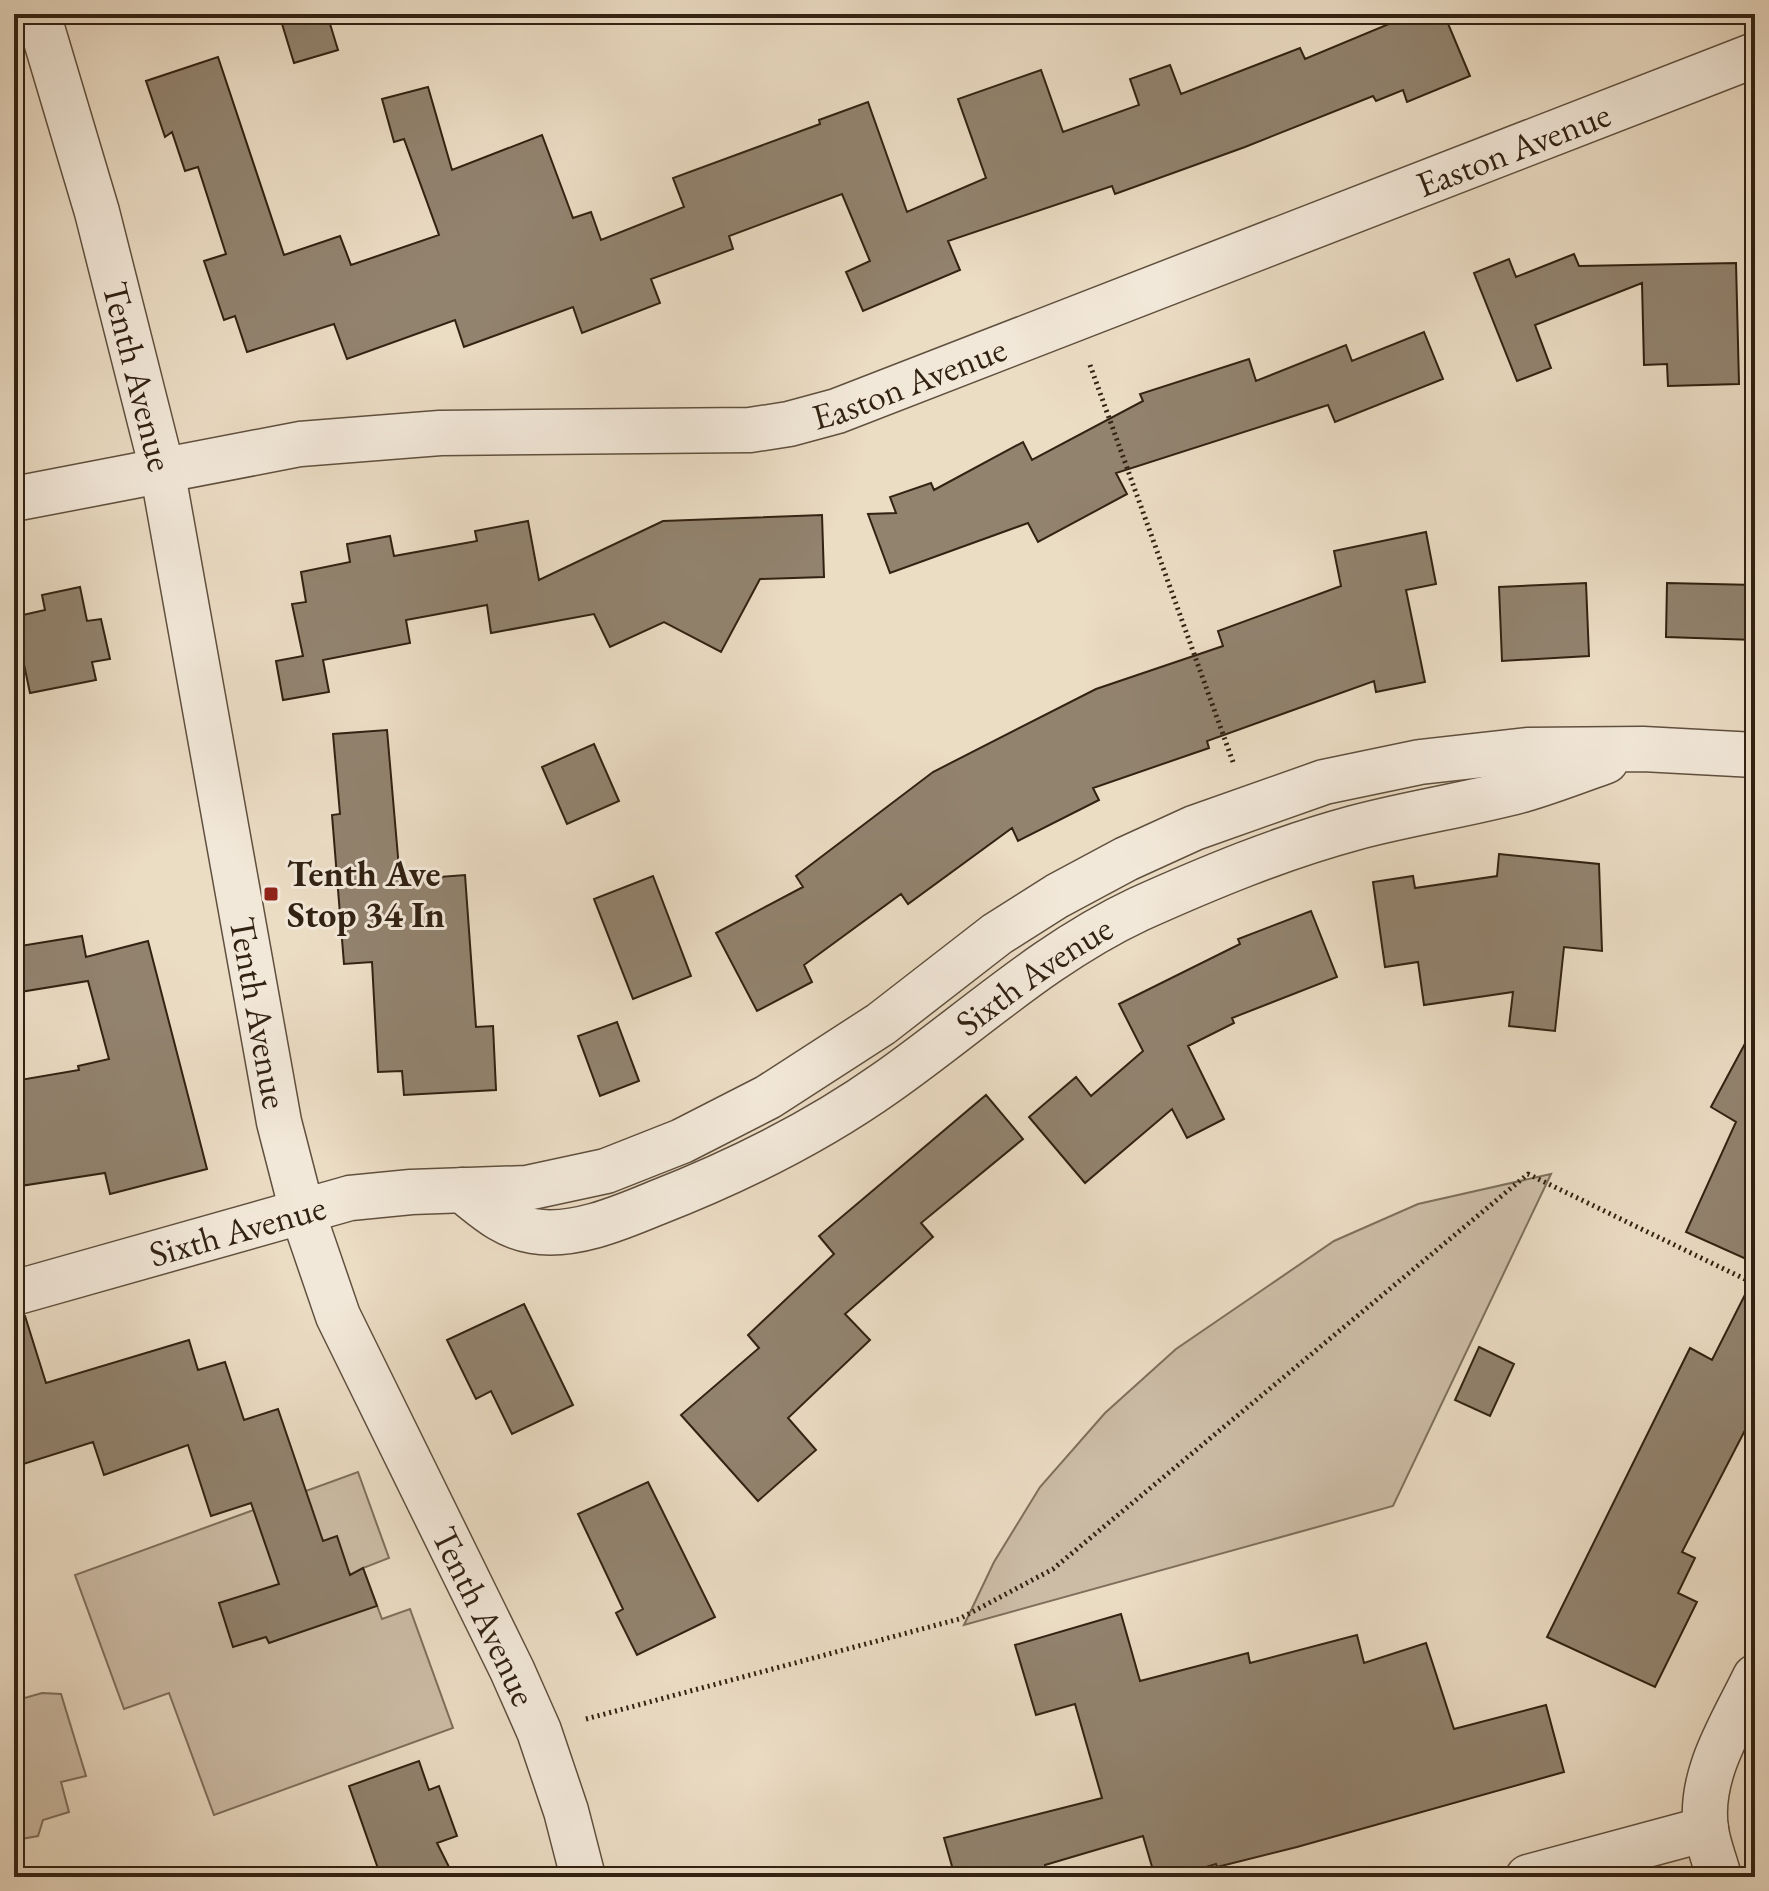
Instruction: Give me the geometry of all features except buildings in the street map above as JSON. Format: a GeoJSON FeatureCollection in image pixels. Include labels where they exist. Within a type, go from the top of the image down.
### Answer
{"type":"FeatureCollection","features":[{"type":"Feature","properties":{"kind":"street","name":"Tenth Avenue"},"geometry":{"type":"LineString","coordinates":[[38,14],[97,212],[162,469],[279,1122],[302,1211],[338,1316],[539,1731],[566,1811],[583,1877]]}},
{"type":"Feature","properties":{"kind":"street","name":"Easton Avenue"},"geometry":{"type":"LineString","coordinates":[[14,499],[300,444],[440,433],[750,430],[789,424],[837,411],[1755,55]]}},
{"type":"Feature","properties":{"kind":"street","name":"Sixth Avenue"},"geometry":{"type":"LineString","coordinates":[[462,1190],[501,1222],[534,1231],[562,1231],[596,1225],[640,1210],[731,1173],[837,1116],[889,1081],[1038,967],[1086,936],[1136,911],[1208,879],[1351,828],[1522,789],[1643,749]]}},
{"type":"Feature","properties":{"kind":"street","name":"Sixth Avenue"},"geometry":{"type":"LineString","coordinates":[[14,1293],[350,1198],[527,1188],[606,1171],[682,1141],[768,1097],[881,1024],[997,934],[1057,896],[1194,828],[1324,782],[1420,762],[1527,750],[1643,749],[1755,755]]}},
{"type":"Feature","properties":{"kind":"street"},"geometry":{"type":"LineString","coordinates":[[1719,1877],[1706,1829],[1705,1798],[1712,1770],[1755,1677]]}},
{"type":"Feature","properties":{"kind":"street"},"geometry":{"type":"LineString","coordinates":[[1528,1877],[1706,1829]]}},
{"type":"Feature","properties":{"kind":"path"},"geometry":{"type":"LineString","coordinates":[[1074,319],[1249,807]]}},
{"type":"Feature","properties":{"kind":"path"},"geometry":{"type":"LineString","coordinates":[[539,1731],[959,1619],[1053,1569],[1528,1174],[1755,1284]]}},
{"type":"Feature","properties":{"kind":"shaded area"},"geometry":{"type":"Polygon","coordinates":[[[1551,1174],[1393,1506],[964,1625],[994,1562],[1040,1487],[1105,1413],[1176,1349],[1334,1241],[1418,1204],[1551,1174]]]}},
{"type":"Feature","properties":{"kind":"shaded area"},"geometry":{"type":"Polygon","coordinates":[[[358,1472],[389,1558],[363,1568],[382,1619],[410,1609],[453,1728],[214,1815],[169,1693],[124,1709],[75,1575],[358,1472]]]}},
{"type":"Feature","properties":{"kind":"shaded area"},"geometry":{"type":"Polygon","coordinates":[[[42,1693],[61,1694],[86,1776],[61,1782],[69,1812],[43,1820],[38,1836],[21,1839],[21,1834],[14,1828],[14,1701],[42,1693]]]}},
{"type":"Feature","properties":{"kind":"place","name":"Tenth Ave Stop 34 In"},"geometry":{"type":"Point","coordinates":[271,894]}}]}
